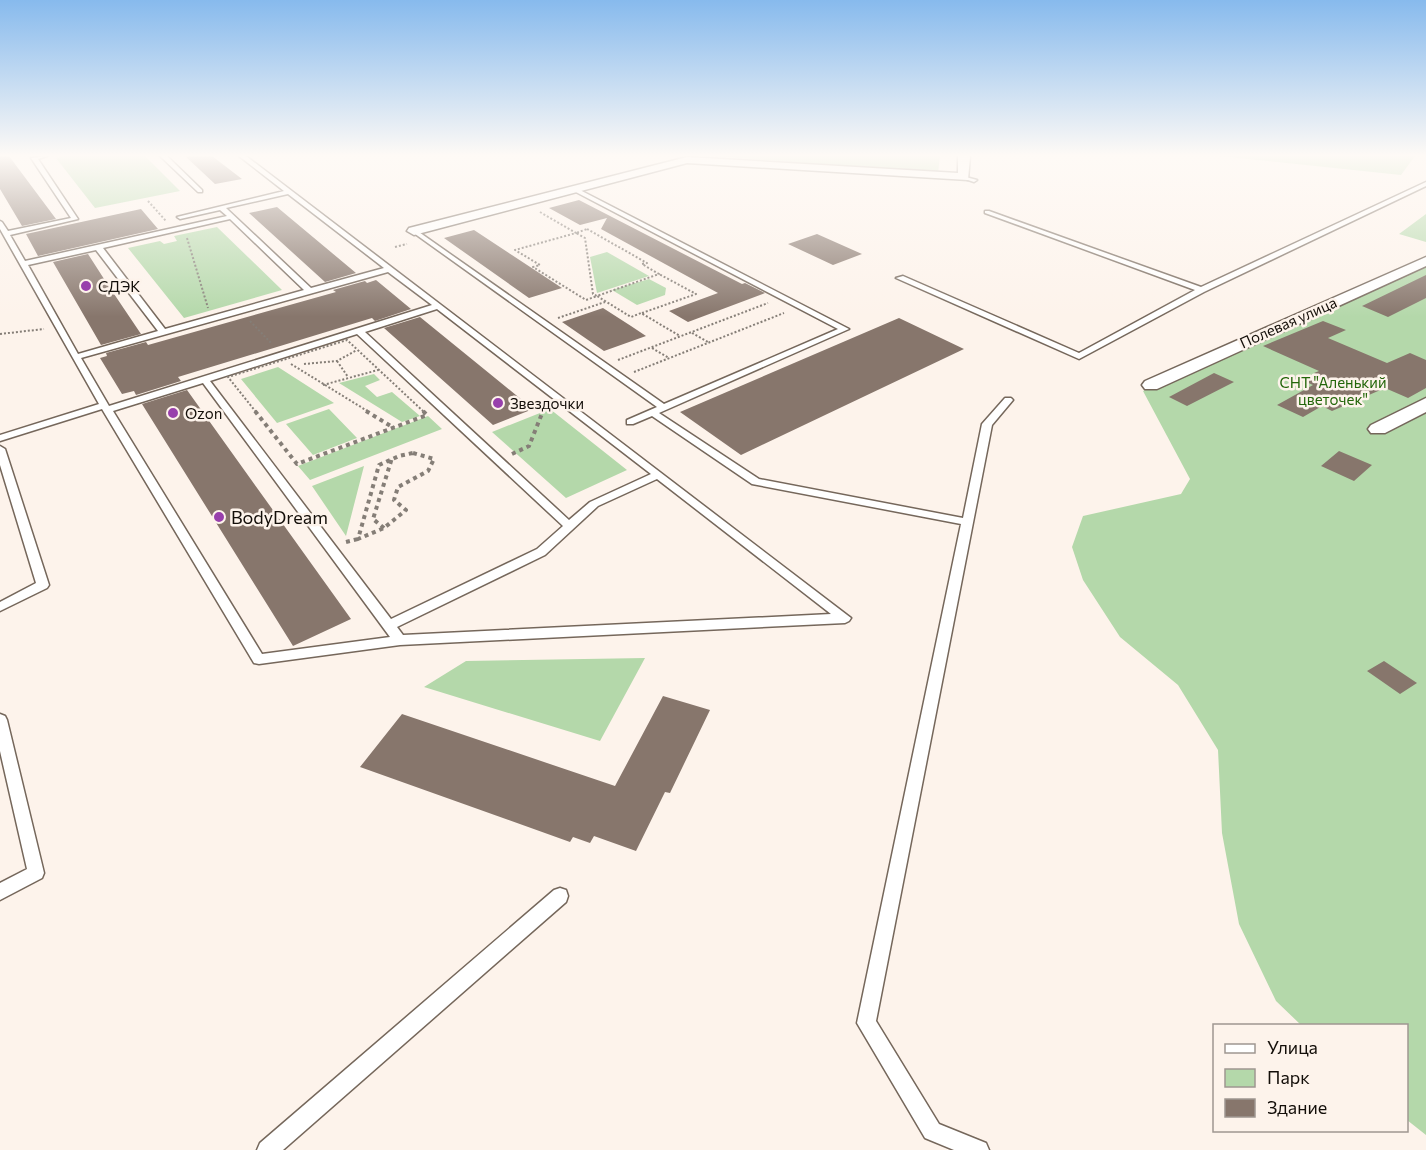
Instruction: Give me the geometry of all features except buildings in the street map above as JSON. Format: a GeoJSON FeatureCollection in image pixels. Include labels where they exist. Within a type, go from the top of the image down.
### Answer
{"type":"FeatureCollection","features":[{"type":"Feature","properties":{"kind":"street"},"geometry":{"type":"LineString","coordinates":[[414,231],[495,210]]}},
{"type":"Feature","properties":{"kind":"street","name":"Полевая улица"},"geometry":{"type":"LineString","coordinates":[[1151,385],[1426,261]]}},
{"type":"Feature","properties":{"kind":"street"},"geometry":{"type":"LineString","coordinates":[[1378,429],[1426,404]]}},
{"type":"Feature","properties":{"kind":"lane"},"geometry":{"type":"LineString","coordinates":[[6,234],[75,219],[69,210]]}},
{"type":"Feature","properties":{"kind":"lane"},"geometry":{"type":"LineString","coordinates":[[180,217],[210,210]]}},
{"type":"Feature","properties":{"kind":"lane"},"geometry":{"type":"LineString","coordinates":[[224,210],[309,291]]}},
{"type":"Feature","properties":{"kind":"lane"},"geometry":{"type":"LineString","coordinates":[[0,223],[106,408],[259,659],[400,640],[845,618],[312,210]]}},
{"type":"Feature","properties":{"kind":"lane"},"geometry":{"type":"LineString","coordinates":[[614,210],[845,329],[630,422]]}},
{"type":"Feature","properties":{"kind":"lane"},"geometry":{"type":"LineString","coordinates":[[900,278],[1079,356],[1202,290],[1372,210]]}},
{"type":"Feature","properties":{"kind":"lane"},"geometry":{"type":"LineString","coordinates":[[987,212],[1202,290]]}},
{"type":"Feature","properties":{"kind":"lane"},"geometry":{"type":"LineString","coordinates":[[24,264],[231,217]]}},
{"type":"Feature","properties":{"kind":"lane"},"geometry":{"type":"LineString","coordinates":[[414,231],[663,407]]}},
{"type":"Feature","properties":{"kind":"lane"},"geometry":{"type":"LineString","coordinates":[[98,247],[163,332]]}},
{"type":"Feature","properties":{"kind":"lane"},"geometry":{"type":"LineString","coordinates":[[76,357],[389,269]]}},
{"type":"Feature","properties":{"kind":"lane"},"geometry":{"type":"LineString","coordinates":[[0,438],[285,357],[438,306]]}},
{"type":"Feature","properties":{"kind":"lane"},"geometry":{"type":"LineString","coordinates":[[359,331],[569,526]]}},
{"type":"Feature","properties":{"kind":"lane"},"geometry":{"type":"LineString","coordinates":[[205,380],[400,640]]}},
{"type":"Feature","properties":{"kind":"lane"},"geometry":{"type":"LineString","coordinates":[[979,1150],[932,1131],[866,1023],[987,424],[1008,400]]}},
{"type":"Feature","properties":{"kind":"lane"},"geometry":{"type":"LineString","coordinates":[[652,412],[756,482],[967,522]]}},
{"type":"Feature","properties":{"kind":"lane"},"geometry":{"type":"LineString","coordinates":[[0,449],[43,585],[0,607]]}},
{"type":"Feature","properties":{"kind":"lane"},"geometry":{"type":"LineString","coordinates":[[389,625],[541,552],[594,504],[658,475]]}},
{"type":"Feature","properties":{"kind":"lane"},"geometry":{"type":"LineString","coordinates":[[0,720],[36,873],[0,892]]}},
{"type":"Feature","properties":{"kind":"lane"},"geometry":{"type":"LineString","coordinates":[[267,1150],[560,896]]}},
{"type":"Feature","properties":{"kind":"path"},"geometry":{"type":"LineString","coordinates":[[156,210],[171,227],[185,233],[208,310],[233,303],[292,365],[394,428]]}},
{"type":"Feature","properties":{"kind":"path"},"geometry":{"type":"LineString","coordinates":[[536,210],[535,210],[576,233],[585,238],[593,294],[597,296],[631,317],[696,294],[642,264],[647,263],[587,229],[576,233],[515,250],[540,265],[533,267],[586,300],[597,296],[659,274]]}},
{"type":"Feature","properties":{"kind":"path"},"geometry":{"type":"LineString","coordinates":[[395,247],[426,239]]}},
{"type":"Feature","properties":{"kind":"path"},"geometry":{"type":"LineString","coordinates":[[614,361],[778,300]]}},
{"type":"Feature","properties":{"kind":"path"},"geometry":{"type":"LineString","coordinates":[[562,326],[554,320],[606,302]]}},
{"type":"Feature","properties":{"kind":"path"},"geometry":{"type":"LineString","coordinates":[[641,313],[680,336]]}},
{"type":"Feature","properties":{"kind":"path"},"geometry":{"type":"LineString","coordinates":[[621,377],[785,313]]}},
{"type":"Feature","properties":{"kind":"path"},"geometry":{"type":"LineString","coordinates":[[0,334],[33,332],[59,325]]}},
{"type":"Feature","properties":{"kind":"path"},"geometry":{"type":"LineString","coordinates":[[691,332],[709,343]]}},
{"type":"Feature","properties":{"kind":"path"},"geometry":{"type":"LineString","coordinates":[[347,340],[357,350],[427,415],[297,464],[228,377],[285,357],[347,340]]}},
{"type":"Feature","properties":{"kind":"path"},"geometry":{"type":"LineString","coordinates":[[651,347],[669,358]]}},
{"type":"Feature","properties":{"kind":"path"},"geometry":{"type":"LineString","coordinates":[[292,365],[337,361],[357,350]]}},
{"type":"Feature","properties":{"kind":"path"},"geometry":{"type":"LineString","coordinates":[[337,361],[348,377]]}},
{"type":"Feature","properties":{"kind":"path"},"geometry":{"type":"LineString","coordinates":[[323,385],[378,369]]}},
{"type":"Feature","properties":{"kind":"path"},"geometry":{"type":"LineString","coordinates":[[512,454],[529,446],[544,409]]}},
{"type":"Feature","properties":{"kind":"path"},"geometry":{"type":"LineString","coordinates":[[332,549],[358,539],[384,528],[406,510],[394,500],[398,487],[428,471],[434,459],[424,453],[416,452],[392,458],[379,465],[358,539]]}},
{"type":"Feature","properties":{"kind":"path"},"geometry":{"type":"LineString","coordinates":[[384,528],[373,519],[392,458]]}},
{"type":"Feature","properties":{"kind":"green space"},"geometry":{"type":"Polygon","coordinates":[[[1426,214],[1426,242],[1399,234],[1426,214]]]}},
{"type":"Feature","properties":{"kind":"green space"},"geometry":{"type":"Polygon","coordinates":[[[217,227],[282,290],[184,318],[128,248],[160,241],[164,244],[177,241],[174,236],[217,227]]]}},
{"type":"Feature","properties":{"kind":"green space"},"geometry":{"type":"Polygon","coordinates":[[[607,252],[649,276],[597,293],[590,257],[607,252]]]}},
{"type":"Feature","properties":{"kind":"green space","name":"СНТ \"Аленький цветочек\""},"geometry":{"type":"Polygon","coordinates":[[[1426,256],[1426,1135],[1408,1121],[1408,1024],[1300,1024],[1276,1001],[1239,924],[1222,833],[1218,750],[1178,685],[1120,637],[1083,580],[1072,547],[1083,516],[1181,494],[1190,479],[1143,391],[1426,256]]]}},
{"type":"Feature","properties":{"kind":"green space"},"geometry":{"type":"Polygon","coordinates":[[[649,279],[666,288],[665,295],[637,305],[612,290],[649,279]]]}},
{"type":"Feature","properties":{"kind":"green space"},"geometry":{"type":"Polygon","coordinates":[[[278,367],[334,403],[277,423],[241,379],[278,367]]]}},
{"type":"Feature","properties":{"kind":"green space"},"geometry":{"type":"Polygon","coordinates":[[[374,374],[380,380],[365,386],[377,397],[392,392],[420,416],[402,422],[339,383],[374,374]]]}},
{"type":"Feature","properties":{"kind":"green space"},"geometry":{"type":"Polygon","coordinates":[[[329,409],[357,438],[313,455],[286,424],[329,409]]]}},
{"type":"Feature","properties":{"kind":"green space"},"geometry":{"type":"Polygon","coordinates":[[[550,409],[627,470],[566,498],[492,432],[550,409]]]}},
{"type":"Feature","properties":{"kind":"green space"},"geometry":{"type":"Polygon","coordinates":[[[428,416],[442,429],[310,480],[298,466],[428,416]]]}},
{"type":"Feature","properties":{"kind":"green space"},"geometry":{"type":"Polygon","coordinates":[[[364,466],[346,536],[312,486],[364,466]]]}},
{"type":"Feature","properties":{"kind":"green space"},"geometry":{"type":"Polygon","coordinates":[[[645,658],[600,741],[424,687],[466,661],[645,658]]]}},
{"type":"Feature","properties":{"kind":"place","name":"СДЭК"},"geometry":{"type":"Point","coordinates":[86,286]}},
{"type":"Feature","properties":{"kind":"place","name":"Звездочки"},"geometry":{"type":"Point","coordinates":[498,403]}},
{"type":"Feature","properties":{"kind":"place","name":"Ozon"},"geometry":{"type":"Point","coordinates":[173,413]}},
{"type":"Feature","properties":{"kind":"place","name":"BodyDream"},"geometry":{"type":"Point","coordinates":[219,517]}}]}
